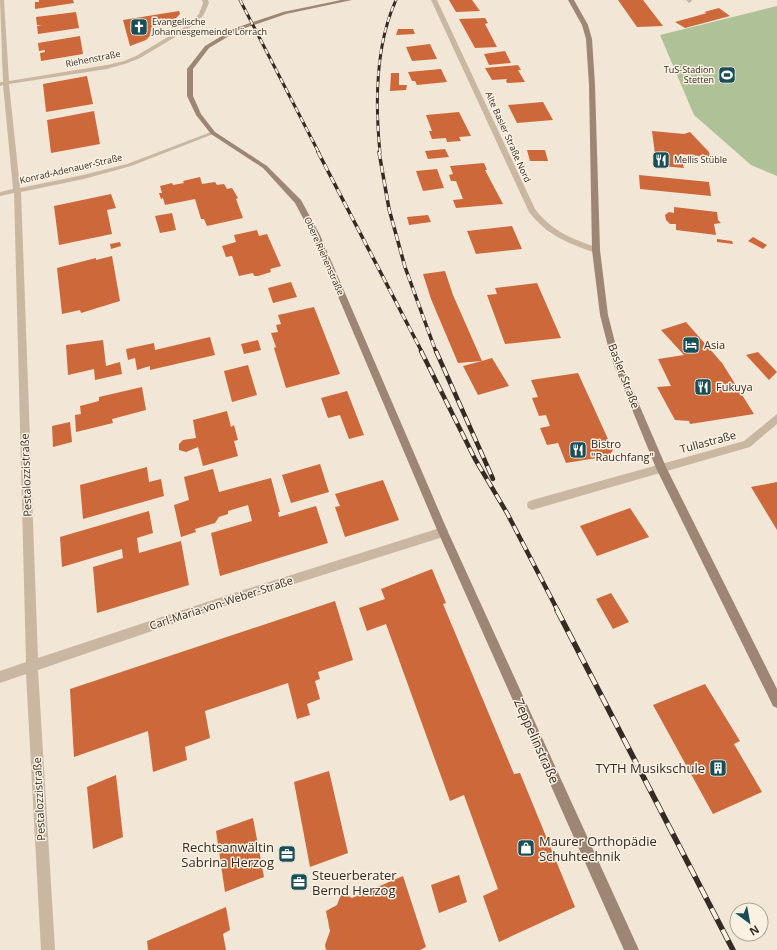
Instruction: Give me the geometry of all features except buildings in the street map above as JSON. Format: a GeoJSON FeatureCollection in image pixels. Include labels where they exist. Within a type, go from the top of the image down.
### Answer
{"type":"FeatureCollection","features":[{"type":"Feature","properties":{"kind":"main road","name":"Obere Riehenstraße"},"geometry":{"type":"LineString","coordinates":[[349,0],[269,17],[237,29],[207,47],[190,69],[190,96],[198,114],[213,133],[265,167],[298,202],[316,235],[442,532]]}},
{"type":"Feature","properties":{"kind":"main road","name":"Basler Straße"},"geometry":{"type":"LineString","coordinates":[[571,0],[585,25],[589,40],[592,85],[596,250],[604,315],[615,358],[661,468],[777,702]]}},
{"type":"Feature","properties":{"kind":"main road","name":"Zeppelinstraße"},"geometry":{"type":"LineString","coordinates":[[442,532],[632,950]]}},
{"type":"Feature","properties":{"kind":"street","name":"Pestalozzistraße"},"geometry":{"type":"LineString","coordinates":[[1,0],[3,83],[16,191],[32,667],[48,950]]}},
{"type":"Feature","properties":{"kind":"street","name":"Riehenstraße"},"geometry":{"type":"LineString","coordinates":[[3,83],[107,67],[138,57],[185,29],[201,14],[206,3],[205,0]]}},
{"type":"Feature","properties":{"kind":"street","name":"Alte Basler Straße Nord"},"geometry":{"type":"LineString","coordinates":[[434,0],[532,210],[542,224],[554,233],[596,250]]}},
{"type":"Feature","properties":{"kind":"street","name":"Konrad-Adenauer-Straße"},"geometry":{"type":"LineString","coordinates":[[0,194],[84,177],[129,164],[213,133]]}},
{"type":"Feature","properties":{"kind":"street","name":"Tullastraße"},"geometry":{"type":"LineString","coordinates":[[661,468],[747,444],[777,418]]}},
{"type":"Feature","properties":{"kind":"street"},"geometry":{"type":"LineString","coordinates":[[532,505],[661,468]]}},
{"type":"Feature","properties":{"kind":"street","name":"Carl-Maria-von-Weber-Straße"},"geometry":{"type":"LineString","coordinates":[[0,677],[234,598],[442,532]]}},
{"type":"Feature","properties":{"kind":"green space","name":"TuS-Stadion Stetten"},"geometry":{"type":"Polygon","coordinates":[[[777,6],[777,176],[751,165],[694,115],[660,35],[777,6]]]}},
{"type":"Feature","properties":{"kind":"railway"},"geometry":{"type":"LineString","coordinates":[[240,0],[319,153]]}},
{"type":"Feature","properties":{"kind":"railway"},"geometry":{"type":"LineString","coordinates":[[380,153],[377,114],[380,55],[389,18],[396,0]]}},
{"type":"Feature","properties":{"kind":"railway"},"geometry":{"type":"LineString","coordinates":[[318,152],[422,352]]}},
{"type":"Feature","properties":{"kind":"railway"},"geometry":{"type":"LineString","coordinates":[[379,152],[389,209],[405,267],[436,352]]}},
{"type":"Feature","properties":{"kind":"railway"},"geometry":{"type":"LineString","coordinates":[[421,351],[475,459],[507,513],[558,611]]}},
{"type":"Feature","properties":{"kind":"railway"},"geometry":{"type":"LineString","coordinates":[[436,351],[493,479]]}},
{"type":"Feature","properties":{"kind":"railway"},"geometry":{"type":"LineString","coordinates":[[557,610],[733,950]]}},
{"type":"Feature","properties":{"kind":"place","name":"Evangelische Johannesgemeinde Lörrach"},"geometry":{"type":"Point","coordinates":[139,27]}},
{"type":"Feature","properties":{"kind":"place","name":"TuS-Stadion Stetten"},"geometry":{"type":"Point","coordinates":[727,75]}},
{"type":"Feature","properties":{"kind":"place","name":"Mellis Stüble"},"geometry":{"type":"Point","coordinates":[661,160]}},
{"type":"Feature","properties":{"kind":"place","name":"Asia"},"geometry":{"type":"Point","coordinates":[691,345]}},
{"type":"Feature","properties":{"kind":"place","name":"Fukuya"},"geometry":{"type":"Point","coordinates":[703,387]}},
{"type":"Feature","properties":{"kind":"place","name":"Bistro \"Rauchfang\""},"geometry":{"type":"Point","coordinates":[578,450]}},
{"type":"Feature","properties":{"kind":"place","name":"TYTH Musikschule"},"geometry":{"type":"Point","coordinates":[718,768]}},
{"type":"Feature","properties":{"kind":"place","name":"Maurer Orthopädie Schuhtechnik"},"geometry":{"type":"Point","coordinates":[526,848]}},
{"type":"Feature","properties":{"kind":"place","name":"Rechtsanwältin Sabrina Herzog"},"geometry":{"type":"Point","coordinates":[287,854]}},
{"type":"Feature","properties":{"kind":"place","name":"Steuerberater Bernd Herzog"},"geometry":{"type":"Point","coordinates":[299,882]}}]}
